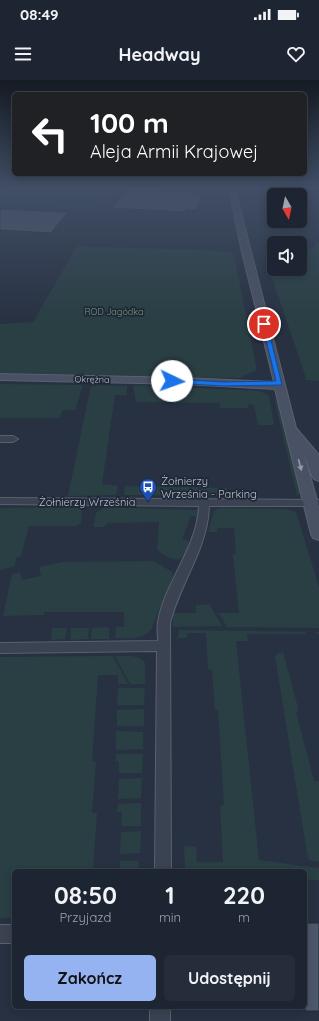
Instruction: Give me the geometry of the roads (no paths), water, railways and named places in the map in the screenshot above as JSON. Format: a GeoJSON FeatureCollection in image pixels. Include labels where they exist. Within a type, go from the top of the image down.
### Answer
{"type":"FeatureCollection","features":[{"type":"Feature","properties":{"kind":"street"},"geometry":{"type":"LineString","coordinates":[[242,233],[290,428],[315,503],[319,534]]}},
{"type":"Feature","properties":{"kind":"street"},"geometry":{"type":"LineString","coordinates":[[249,382],[267,375],[272,368],[274,360]]}},
{"type":"Feature","properties":{"kind":"street","name":"Okrężna"},"geometry":{"type":"LineString","coordinates":[[0,377],[279,383]]}},
{"type":"Feature","properties":{"kind":"street"},"geometry":{"type":"LineString","coordinates":[[249,382],[272,392],[285,406]]}},
{"type":"Feature","properties":{"kind":"street"},"geometry":{"type":"LineString","coordinates":[[290,428],[312,454],[319,476]]}},
{"type":"Feature","properties":{"kind":"street"},"geometry":{"type":"LineString","coordinates":[[0,439],[13,439]]}},
{"type":"Feature","properties":{"kind":"street","name":"Żołnierzy Września"},"geometry":{"type":"LineString","coordinates":[[0,501],[315,503]]}},
{"type":"Feature","properties":{"kind":"street"},"geometry":{"type":"LineString","coordinates":[[163,869],[164,646],[166,610],[185,570],[197,539],[204,519],[204,502]]}},
{"type":"Feature","properties":{"kind":"street"},"geometry":{"type":"LineString","coordinates":[[0,648],[164,646]]}},
{"type":"Feature","properties":{"kind":"street"},"geometry":{"type":"LineString","coordinates":[[0,934],[12,934]]}},
{"type":"Feature","properties":{"kind":"street"},"geometry":{"type":"LineString","coordinates":[[160,1009],[160,1021]]}},
{"type":"Feature","properties":{"kind":"place","name":"Żołnierzy Września - Parking"},"geometry":{"type":"Point","coordinates":[148,502]}},
{"type":"Feature","properties":{"kind":"park label","name":"ROD Jagódka"},"geometry":{"type":"Point","coordinates":[114,311]}}]}
